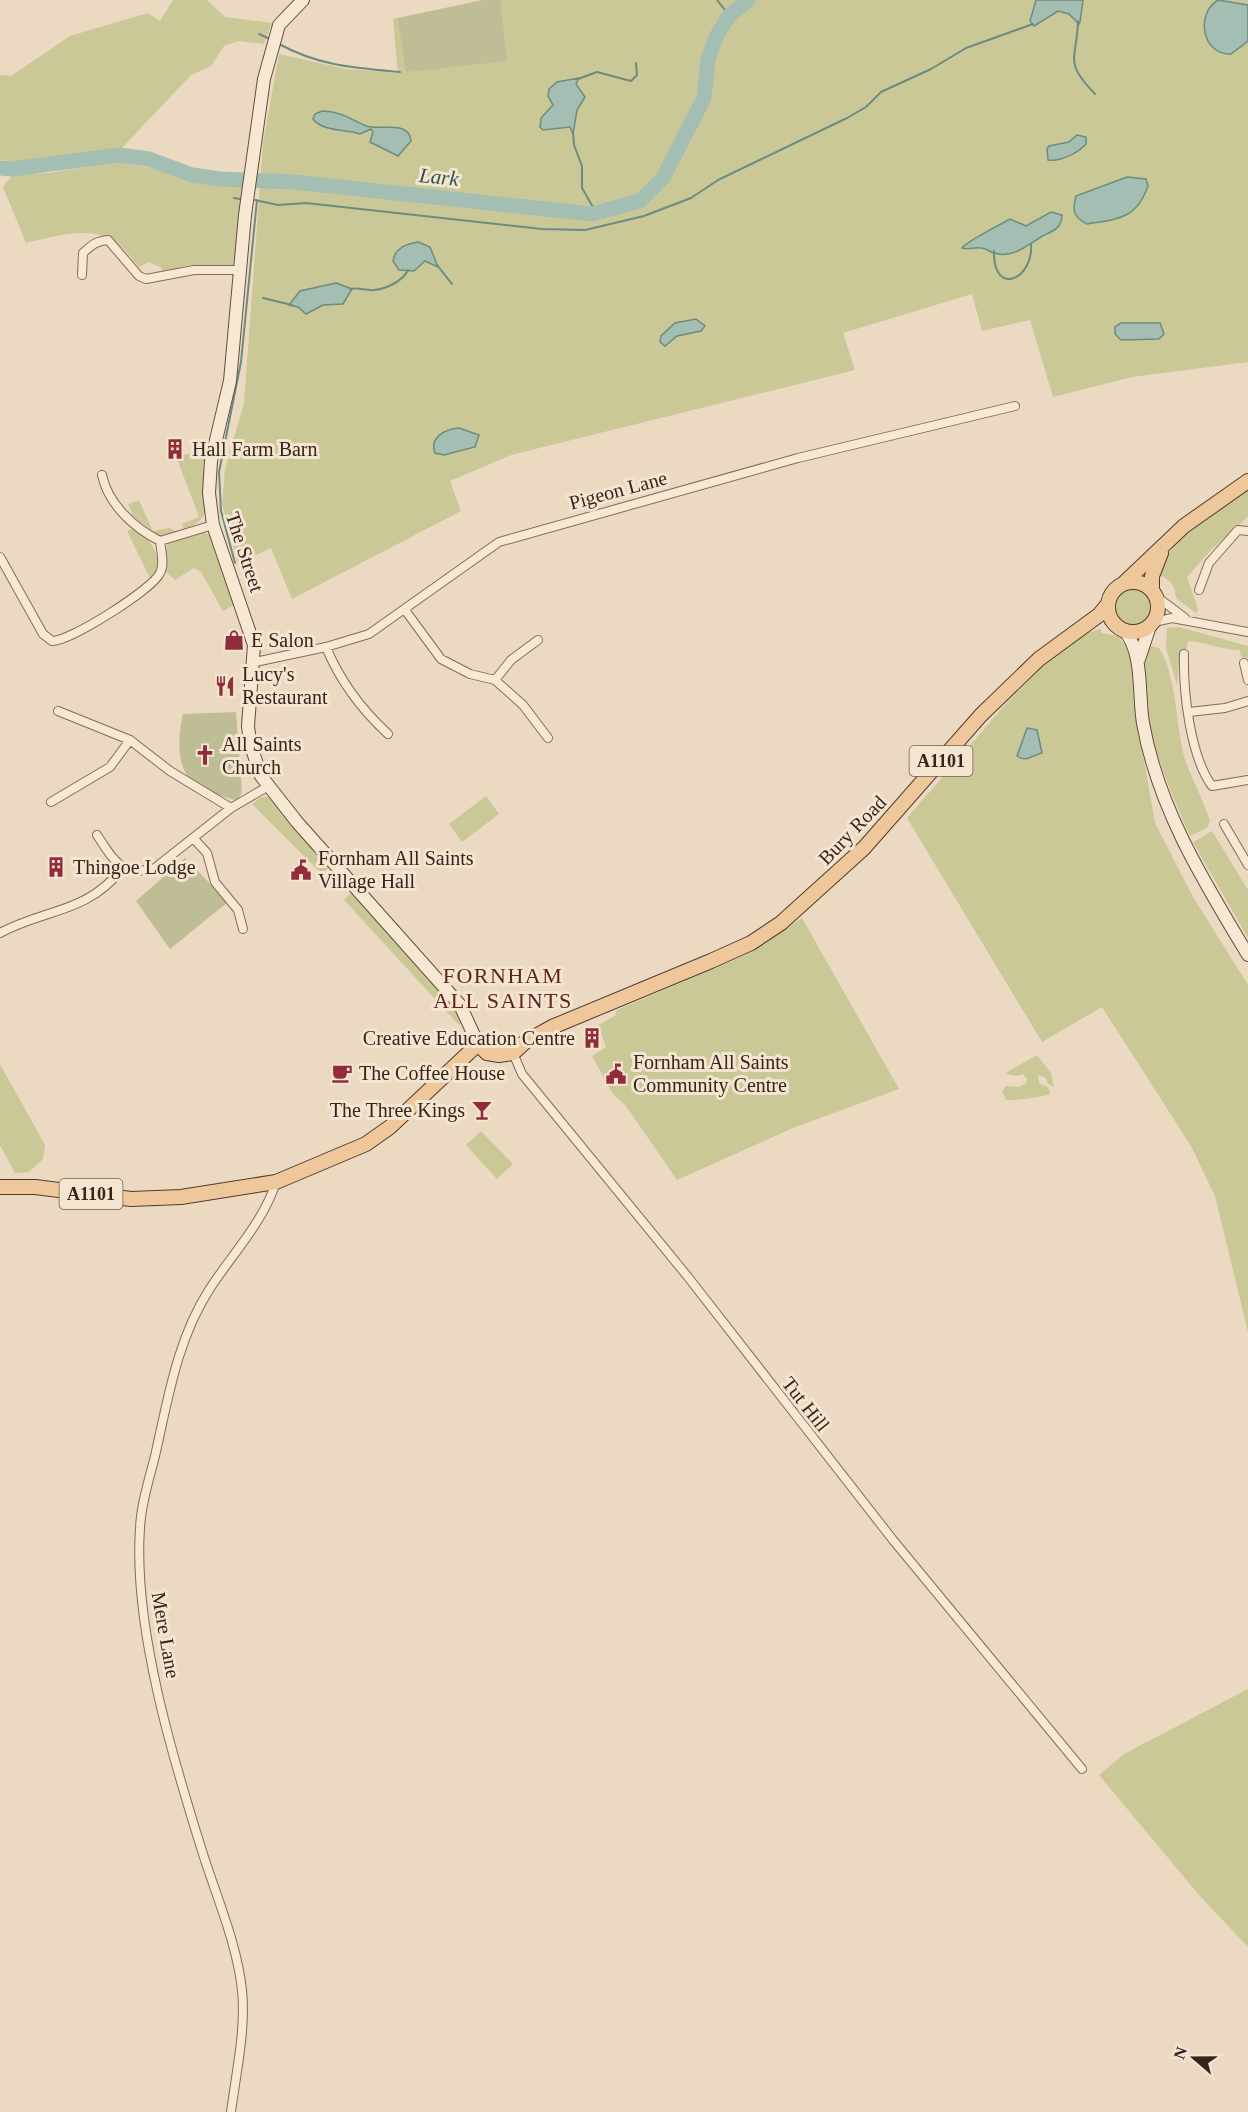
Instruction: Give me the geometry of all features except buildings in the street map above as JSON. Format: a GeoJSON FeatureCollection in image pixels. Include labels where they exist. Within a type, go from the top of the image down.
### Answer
{"type":"FeatureCollection","features":[{"type":"Feature","properties":{"kind":"main road","name":"The Street"},"geometry":{"type":"LineString","coordinates":[[303,0],[284,18],[274,39],[264,79],[249,180],[230,381],[214,443],[209,477],[213,525],[250,627],[255,662],[248,726],[255,763],[267,787],[460,1005],[478,1044]]}},
{"type":"Feature","properties":{"kind":"main road"},"geometry":{"type":"LineString","coordinates":[[1248,481],[1204,510],[1113,591],[1108,603],[1112,620],[1131,638],[1137,663],[1142,721],[1150,758],[1164,798],[1184,843],[1248,955]]}},
{"type":"Feature","properties":{"kind":"main road"},"geometry":{"type":"LineString","coordinates":[[1137,663],[1159,605],[1154,593],[1152,576],[1163,548]]}},
{"type":"Feature","properties":{"kind":"main road"},"geometry":{"type":"LineString","coordinates":[[1124,583],[1139,582],[1154,593]]}},
{"type":"Feature","properties":{"kind":"main road","name":"Bury Road"},"geometry":{"type":"LineString","coordinates":[[513,1053],[525,1042],[552,1027],[751,943],[781,922],[864,848],[981,715],[1039,659],[1099,615],[1108,603]]}},
{"type":"Feature","properties":{"kind":"main road","name":"Bury Road"},"geometry":{"type":"LineString","coordinates":[[1075,632],[1108,624],[1121,628]]}},
{"type":"Feature","properties":{"kind":"main road"},"geometry":{"type":"LineString","coordinates":[[1121,628],[1138,632],[1152,624]]}},
{"type":"Feature","properties":{"kind":"main road"},"geometry":{"type":"LineString","coordinates":[[478,1044],[487,1053],[499,1055],[513,1053]]}},
{"type":"Feature","properties":{"kind":"main road","name":"A1101"},"geometry":{"type":"LineString","coordinates":[[0,1187],[35,1187],[131,1199],[182,1197],[276,1182],[323,1164],[374,1138],[422,1100],[478,1044]]}},
{"type":"Feature","properties":{"kind":"street"},"geometry":{"type":"LineString","coordinates":[[82,275],[83,253],[102,240],[108,240],[139,276],[146,279],[194,270],[240,270]]}},
{"type":"Feature","properties":{"kind":"street","name":"Pigeon Lane"},"geometry":{"type":"LineString","coordinates":[[255,662],[327,647],[369,634],[499,542],[798,458],[1015,406]]}},
{"type":"Feature","properties":{"kind":"street"},"geometry":{"type":"LineString","coordinates":[[0,556],[43,634],[52,641],[59,641],[155,581],[162,566],[160,541],[125,515],[105,488],[102,475]]}},
{"type":"Feature","properties":{"kind":"street"},"geometry":{"type":"LineString","coordinates":[[160,541],[213,525]]}},
{"type":"Feature","properties":{"kind":"street"},"geometry":{"type":"LineString","coordinates":[[1199,590],[1209,563],[1238,530],[1248,531]]}},
{"type":"Feature","properties":{"kind":"street"},"geometry":{"type":"LineString","coordinates":[[1154,593],[1168,608],[1190,621]]}},
{"type":"Feature","properties":{"kind":"street"},"geometry":{"type":"LineString","coordinates":[[405,610],[441,659],[470,674],[495,680],[523,705],[548,738]]}},
{"type":"Feature","properties":{"kind":"street"},"geometry":{"type":"LineString","coordinates":[[1152,624],[1172,618],[1248,632]]}},
{"type":"Feature","properties":{"kind":"street"},"geometry":{"type":"LineString","coordinates":[[495,680],[510,660],[538,640]]}},
{"type":"Feature","properties":{"kind":"street"},"geometry":{"type":"LineString","coordinates":[[327,647],[336,671],[358,704],[388,734]]}},
{"type":"Feature","properties":{"kind":"street"},"geometry":{"type":"LineString","coordinates":[[1184,654],[1189,712],[1197,754],[1204,775],[1212,786],[1248,780]]}},
{"type":"Feature","properties":{"kind":"street"},"geometry":{"type":"LineString","coordinates":[[1244,663],[1248,680]]}},
{"type":"Feature","properties":{"kind":"street"},"geometry":{"type":"LineString","coordinates":[[1189,712],[1225,708],[1248,701]]}},
{"type":"Feature","properties":{"kind":"street"},"geometry":{"type":"LineString","coordinates":[[58,711],[130,740],[185,782],[231,808]]}},
{"type":"Feature","properties":{"kind":"street"},"geometry":{"type":"LineString","coordinates":[[51,802],[110,767],[130,740]]}},
{"type":"Feature","properties":{"kind":"street"},"geometry":{"type":"LineString","coordinates":[[97,835],[123,868],[143,871],[155,868],[231,808],[267,787]]}},
{"type":"Feature","properties":{"kind":"street"},"geometry":{"type":"LineString","coordinates":[[1224,824],[1248,865]]}},
{"type":"Feature","properties":{"kind":"street"},"geometry":{"type":"LineString","coordinates":[[194,838],[207,853],[215,882],[238,910],[243,929]]}},
{"type":"Feature","properties":{"kind":"street"},"geometry":{"type":"LineString","coordinates":[[0,933],[19,923],[75,907],[96,896],[123,868]]}},
{"type":"Feature","properties":{"kind":"street","name":"Tut Hill"},"geometry":{"type":"LineString","coordinates":[[513,1053],[522,1074],[681,1268],[879,1523],[1082,1769]]}},
{"type":"Feature","properties":{"kind":"street","name":"Mere Lane"},"geometry":{"type":"LineString","coordinates":[[231,2112],[243,2011],[242,1988],[230,1939],[187,1805],[164,1713],[145,1625],[140,1532],[176,1364],[189,1328],[210,1289],[263,1214],[276,1182]]}},
{"type":"Feature","properties":{"kind":"shaded area"},"geometry":{"type":"Polygon","coordinates":[[[173,0],[207,0],[225,17],[272,23],[264,44],[238,41],[224,46],[211,66],[191,75],[120,150],[41,164],[0,160],[0,75],[11,76],[70,36],[148,13],[160,21],[173,0]]]}},
{"type":"Feature","properties":{"kind":"shaded area"},"geometry":{"type":"Polygon","coordinates":[[[482,0],[1248,0],[1248,362],[1132,377],[1053,397],[1030,320],[982,331],[972,294],[843,333],[855,370],[511,455],[450,481],[461,511],[292,599],[271,548],[238,564],[222,504],[225,469],[244,403],[263,143],[279,54],[346,69],[398,73],[393,19],[482,0]]]}},
{"type":"Feature","properties":{"kind":"shaded area"},"geometry":{"type":"Polygon","coordinates":[[[1036,0],[1083,0],[1079,24],[1069,14],[1058,11],[1034,26],[1030,21],[1036,0]]]}},
{"type":"Feature","properties":{"kind":"shaded area"},"geometry":{"type":"Polygon","coordinates":[[[1218,0],[1248,5],[1248,41],[1231,54],[1221,53],[1214,48],[1205,33],[1206,14],[1218,0]]]}},
{"type":"Feature","properties":{"kind":"shaded area"},"geometry":{"type":"Polygon","coordinates":[[[579,78],[576,84],[585,97],[577,110],[573,134],[570,127],[543,130],[540,127],[541,118],[553,105],[548,96],[549,89],[557,82],[579,78]]]}},
{"type":"Feature","properties":{"kind":"shaded area"},"geometry":{"type":"Polygon","coordinates":[[[322,111],[340,114],[366,126],[405,130],[411,141],[398,156],[370,142],[373,132],[371,129],[360,134],[329,128],[317,123],[313,119],[315,114],[322,111]]]}},
{"type":"Feature","properties":{"kind":"shaded area"},"geometry":{"type":"Polygon","coordinates":[[[1077,135],[1086,137],[1086,144],[1083,147],[1074,154],[1048,160],[1049,146],[1069,142],[1077,135]]]}},
{"type":"Feature","properties":{"kind":"shaded area"},"geometry":{"type":"Polygon","coordinates":[[[119,162],[164,170],[205,184],[245,186],[238,261],[234,265],[189,265],[164,272],[160,267],[149,262],[139,267],[117,243],[99,235],[68,234],[26,243],[3,187],[12,175],[48,173],[119,162]]]}},
{"type":"Feature","properties":{"kind":"shaded area"},"geometry":{"type":"Polygon","coordinates":[[[1127,177],[1146,179],[1148,186],[1138,206],[1131,212],[1116,219],[1087,224],[1076,216],[1074,205],[1076,196],[1127,177]]]}},
{"type":"Feature","properties":{"kind":"shaded area"},"geometry":{"type":"Polygon","coordinates":[[[1051,212],[1062,215],[1058,227],[1013,253],[1001,254],[983,248],[962,248],[1010,219],[1026,226],[1051,212]]]}},
{"type":"Feature","properties":{"kind":"shaded area"},"geometry":{"type":"Polygon","coordinates":[[[418,242],[430,247],[438,267],[425,261],[414,271],[399,270],[393,261],[396,253],[405,245],[418,242]]]}},
{"type":"Feature","properties":{"kind":"shaded area"},"geometry":{"type":"Polygon","coordinates":[[[336,283],[352,289],[343,304],[323,305],[306,314],[298,307],[289,305],[300,291],[336,283]]]}},
{"type":"Feature","properties":{"kind":"shaded area"},"geometry":{"type":"Polygon","coordinates":[[[696,319],[705,326],[701,331],[677,336],[665,346],[660,342],[661,336],[675,323],[696,319]]]}},
{"type":"Feature","properties":{"kind":"shaded area"},"geometry":{"type":"Polygon","coordinates":[[[1121,323],[1160,323],[1164,334],[1159,339],[1121,340],[1115,334],[1115,327],[1121,323]]]}},
{"type":"Feature","properties":{"kind":"shaded area"},"geometry":{"type":"Polygon","coordinates":[[[459,428],[479,435],[475,447],[444,455],[435,453],[434,442],[437,438],[444,432],[459,428]]]}},
{"type":"Feature","properties":{"kind":"shaded area"},"geometry":{"type":"Polygon","coordinates":[[[205,451],[203,471],[209,472],[207,507],[200,520],[184,529],[182,524],[199,517],[176,456],[205,451]]]}},
{"type":"Feature","properties":{"kind":"shaded area"},"geometry":{"type":"Polygon","coordinates":[[[1248,486],[1248,517],[1210,551],[1187,577],[1198,609],[1196,613],[1176,598],[1173,586],[1168,580],[1157,575],[1174,547],[1196,524],[1248,486]]]}},
{"type":"Feature","properties":{"kind":"shaded area"},"geometry":{"type":"Polygon","coordinates":[[[139,500],[153,531],[133,516],[128,504],[139,500]]]}},
{"type":"Feature","properties":{"kind":"shaded area"},"geometry":{"type":"Polygon","coordinates":[[[136,528],[149,542],[157,556],[159,569],[151,580],[127,531],[136,528]]]}},
{"type":"Feature","properties":{"kind":"shaded area"},"geometry":{"type":"Polygon","coordinates":[[[170,528],[177,532],[161,537],[151,534],[153,531],[170,528]]]}},
{"type":"Feature","properties":{"kind":"shaded area"},"geometry":{"type":"Polygon","coordinates":[[[200,531],[211,536],[236,604],[223,611],[201,572],[194,568],[175,580],[165,571],[164,553],[168,543],[200,531]]]}},
{"type":"Feature","properties":{"kind":"shaded area"},"geometry":{"type":"Polygon","coordinates":[[[1133,588],[1146,594],[1152,607],[1146,620],[1133,626],[1120,620],[1114,607],[1120,594],[1133,588]]]}},
{"type":"Feature","properties":{"kind":"shaded area"},"geometry":{"type":"Polygon","coordinates":[[[1179,627],[1248,646],[1248,658],[1241,657],[1240,650],[1188,641],[1186,651],[1180,651],[1177,685],[1166,648],[1167,628],[1179,627]]]}},
{"type":"Feature","properties":{"kind":"shaded area"},"geometry":{"type":"Polygon","coordinates":[[[1101,629],[1101,633],[1118,636],[1125,645],[1129,644],[1138,726],[1155,823],[1193,897],[1248,985],[1248,1332],[1215,1196],[1191,1146],[1102,1007],[1042,1042],[907,818],[1004,706],[1059,649],[1087,633],[1101,629]]]}},
{"type":"Feature","properties":{"kind":"shaded area"},"geometry":{"type":"Polygon","coordinates":[[[1147,645],[1159,648],[1165,659],[1172,685],[1184,756],[1210,821],[1207,828],[1190,836],[1162,767],[1148,719],[1144,669],[1147,645]]]}},
{"type":"Feature","properties":{"kind":"shaded area"},"geometry":{"type":"Polygon","coordinates":[[[1027,728],[1037,730],[1042,753],[1024,759],[1017,756],[1027,728]]]}},
{"type":"Feature","properties":{"kind":"shaded area"},"geometry":{"type":"Polygon","coordinates":[[[486,796],[499,814],[462,842],[449,824],[486,796]]]}},
{"type":"Feature","properties":{"kind":"shaded area"},"geometry":{"type":"Polygon","coordinates":[[[261,797],[269,797],[331,865],[322,874],[252,804],[261,797]]]}},
{"type":"Feature","properties":{"kind":"shaded area"},"geometry":{"type":"Polygon","coordinates":[[[1212,831],[1248,890],[1248,938],[1193,842],[1212,831]]]}},
{"type":"Feature","properties":{"kind":"shaded area"},"geometry":{"type":"Polygon","coordinates":[[[353,891],[457,1008],[462,1021],[459,1025],[344,900],[353,891]]]}},
{"type":"Feature","properties":{"kind":"shaded area"},"geometry":{"type":"Polygon","coordinates":[[[802,918],[899,1089],[793,1128],[677,1180],[626,1106],[613,1094],[592,1056],[606,1047],[598,1025],[615,1016],[617,1010],[741,957],[802,918]]]}},
{"type":"Feature","properties":{"kind":"shaded area"},"geometry":{"type":"Polygon","coordinates":[[[1037,1055],[1051,1073],[1054,1087],[1048,1084],[1046,1078],[1038,1075],[1039,1083],[1049,1088],[1050,1094],[1006,1100],[1002,1092],[1006,1086],[1019,1087],[1026,1083],[1027,1079],[1023,1074],[1017,1076],[1006,1074],[1007,1072],[1037,1055]]]}},
{"type":"Feature","properties":{"kind":"shaded area"},"geometry":{"type":"Polygon","coordinates":[[[0,1064],[45,1145],[43,1159],[29,1172],[15,1173],[0,1145],[0,1064]]]}},
{"type":"Feature","properties":{"kind":"shaded area"},"geometry":{"type":"Polygon","coordinates":[[[481,1131],[513,1164],[497,1179],[466,1145],[481,1131]]]}},
{"type":"Feature","properties":{"kind":"shaded area"},"geometry":{"type":"Polygon","coordinates":[[[1248,1689],[1248,1947],[1199,1895],[1099,1775],[1124,1754],[1248,1689]]]}},
{"type":"Feature","properties":{"kind":"green space"},"geometry":{"type":"Polygon","coordinates":[[[484,0],[500,0],[507,61],[406,72],[398,18],[484,0]]]}},
{"type":"Feature","properties":{"kind":"green space"},"geometry":{"type":"Polygon","coordinates":[[[236,712],[242,792],[237,801],[205,790],[189,779],[181,762],[179,742],[183,714],[236,712]]]}},
{"type":"Feature","properties":{"kind":"green space"},"geometry":{"type":"Polygon","coordinates":[[[185,858],[228,902],[170,949],[136,901],[185,858]]]}},
{"type":"Feature","properties":{"kind":"waterway"},"geometry":{"type":"LineString","coordinates":[[717,0],[729,15]]}},
{"type":"Feature","properties":{"kind":"waterway","name":"Lark"},"geometry":{"type":"LineString","coordinates":[[0,168],[12,169],[119,155],[149,159],[192,175],[220,179],[294,182],[592,214],[640,201],[663,178],[704,98],[708,59],[716,37],[728,17],[748,0]]}},
{"type":"Feature","properties":{"kind":"waterway"},"geometry":{"type":"LineString","coordinates":[[1078,21],[1075,67],[1095,94]]}},
{"type":"Feature","properties":{"kind":"waterway"},"geometry":{"type":"LineString","coordinates":[[255,200],[278,205],[306,203],[542,229],[585,230],[644,216],[691,198],[718,180],[847,118],[866,107],[881,92],[931,69],[966,48],[1033,24]]}},
{"type":"Feature","properties":{"kind":"waterway"},"geometry":{"type":"LineString","coordinates":[[259,34],[272,40]]}},
{"type":"Feature","properties":{"kind":"waterway"},"geometry":{"type":"LineString","coordinates":[[279,44],[323,61],[400,72]]}},
{"type":"Feature","properties":{"kind":"waterway"},"geometry":{"type":"LineString","coordinates":[[578,79],[597,72],[631,81],[637,75],[636,63]]}},
{"type":"Feature","properties":{"kind":"waterway"},"geometry":{"type":"LineString","coordinates":[[573,132],[574,145],[582,166],[582,188],[594,209],[592,214]]}},
{"type":"Feature","properties":{"kind":"waterway"},"geometry":{"type":"LineString","coordinates":[[234,198],[240,199]]}},
{"type":"Feature","properties":{"kind":"waterway"},"geometry":{"type":"LineString","coordinates":[[235,563],[221,511],[219,472],[241,362],[257,200]]}},
{"type":"Feature","properties":{"kind":"waterway"},"geometry":{"type":"LineString","coordinates":[[994,251],[995,266],[1000,275],[1006,279],[1013,278],[1020,274],[1026,266],[1031,244]]}},
{"type":"Feature","properties":{"kind":"waterway"},"geometry":{"type":"LineString","coordinates":[[437,265],[452,284]]}},
{"type":"Feature","properties":{"kind":"waterway"},"geometry":{"type":"LineString","coordinates":[[350,289],[384,288],[394,284],[408,270]]}},
{"type":"Feature","properties":{"kind":"waterway"},"geometry":{"type":"LineString","coordinates":[[263,298],[292,305]]}},
{"type":"Feature","properties":{"kind":"place","name":"Hall Farm Barn"},"geometry":{"type":"Point","coordinates":[175,449]}},
{"type":"Feature","properties":{"kind":"place","name":"E Salon"},"geometry":{"type":"Point","coordinates":[234,640]}},
{"type":"Feature","properties":{"kind":"place","name":"Lucy's Restaurant"},"geometry":{"type":"Point","coordinates":[225,686]}},
{"type":"Feature","properties":{"kind":"place","name":"All Saints Church"},"geometry":{"type":"Point","coordinates":[205,755]}},
{"type":"Feature","properties":{"kind":"place","name":"Thingoe Lodge"},"geometry":{"type":"Point","coordinates":[56,867]}},
{"type":"Feature","properties":{"kind":"place","name":"Fornham All Saints Village Hall"},"geometry":{"type":"Point","coordinates":[301,870]}},
{"type":"Feature","properties":{"kind":"place","name":"Creative Education Centre"},"geometry":{"type":"Point","coordinates":[592,1038]}},
{"type":"Feature","properties":{"kind":"place","name":"The Coffee House"},"geometry":{"type":"Point","coordinates":[342,1073]}},
{"type":"Feature","properties":{"kind":"place","name":"Fornham All Saints Community Centre"},"geometry":{"type":"Point","coordinates":[616,1074]}},
{"type":"Feature","properties":{"kind":"place","name":"The Three Kings"},"geometry":{"type":"Point","coordinates":[482,1110]}},
{"type":"Feature","properties":{"kind":"district","name":"FORNHAM ALL SAINTS"},"geometry":{"type":"Point","coordinates":[503,988]}}]}
